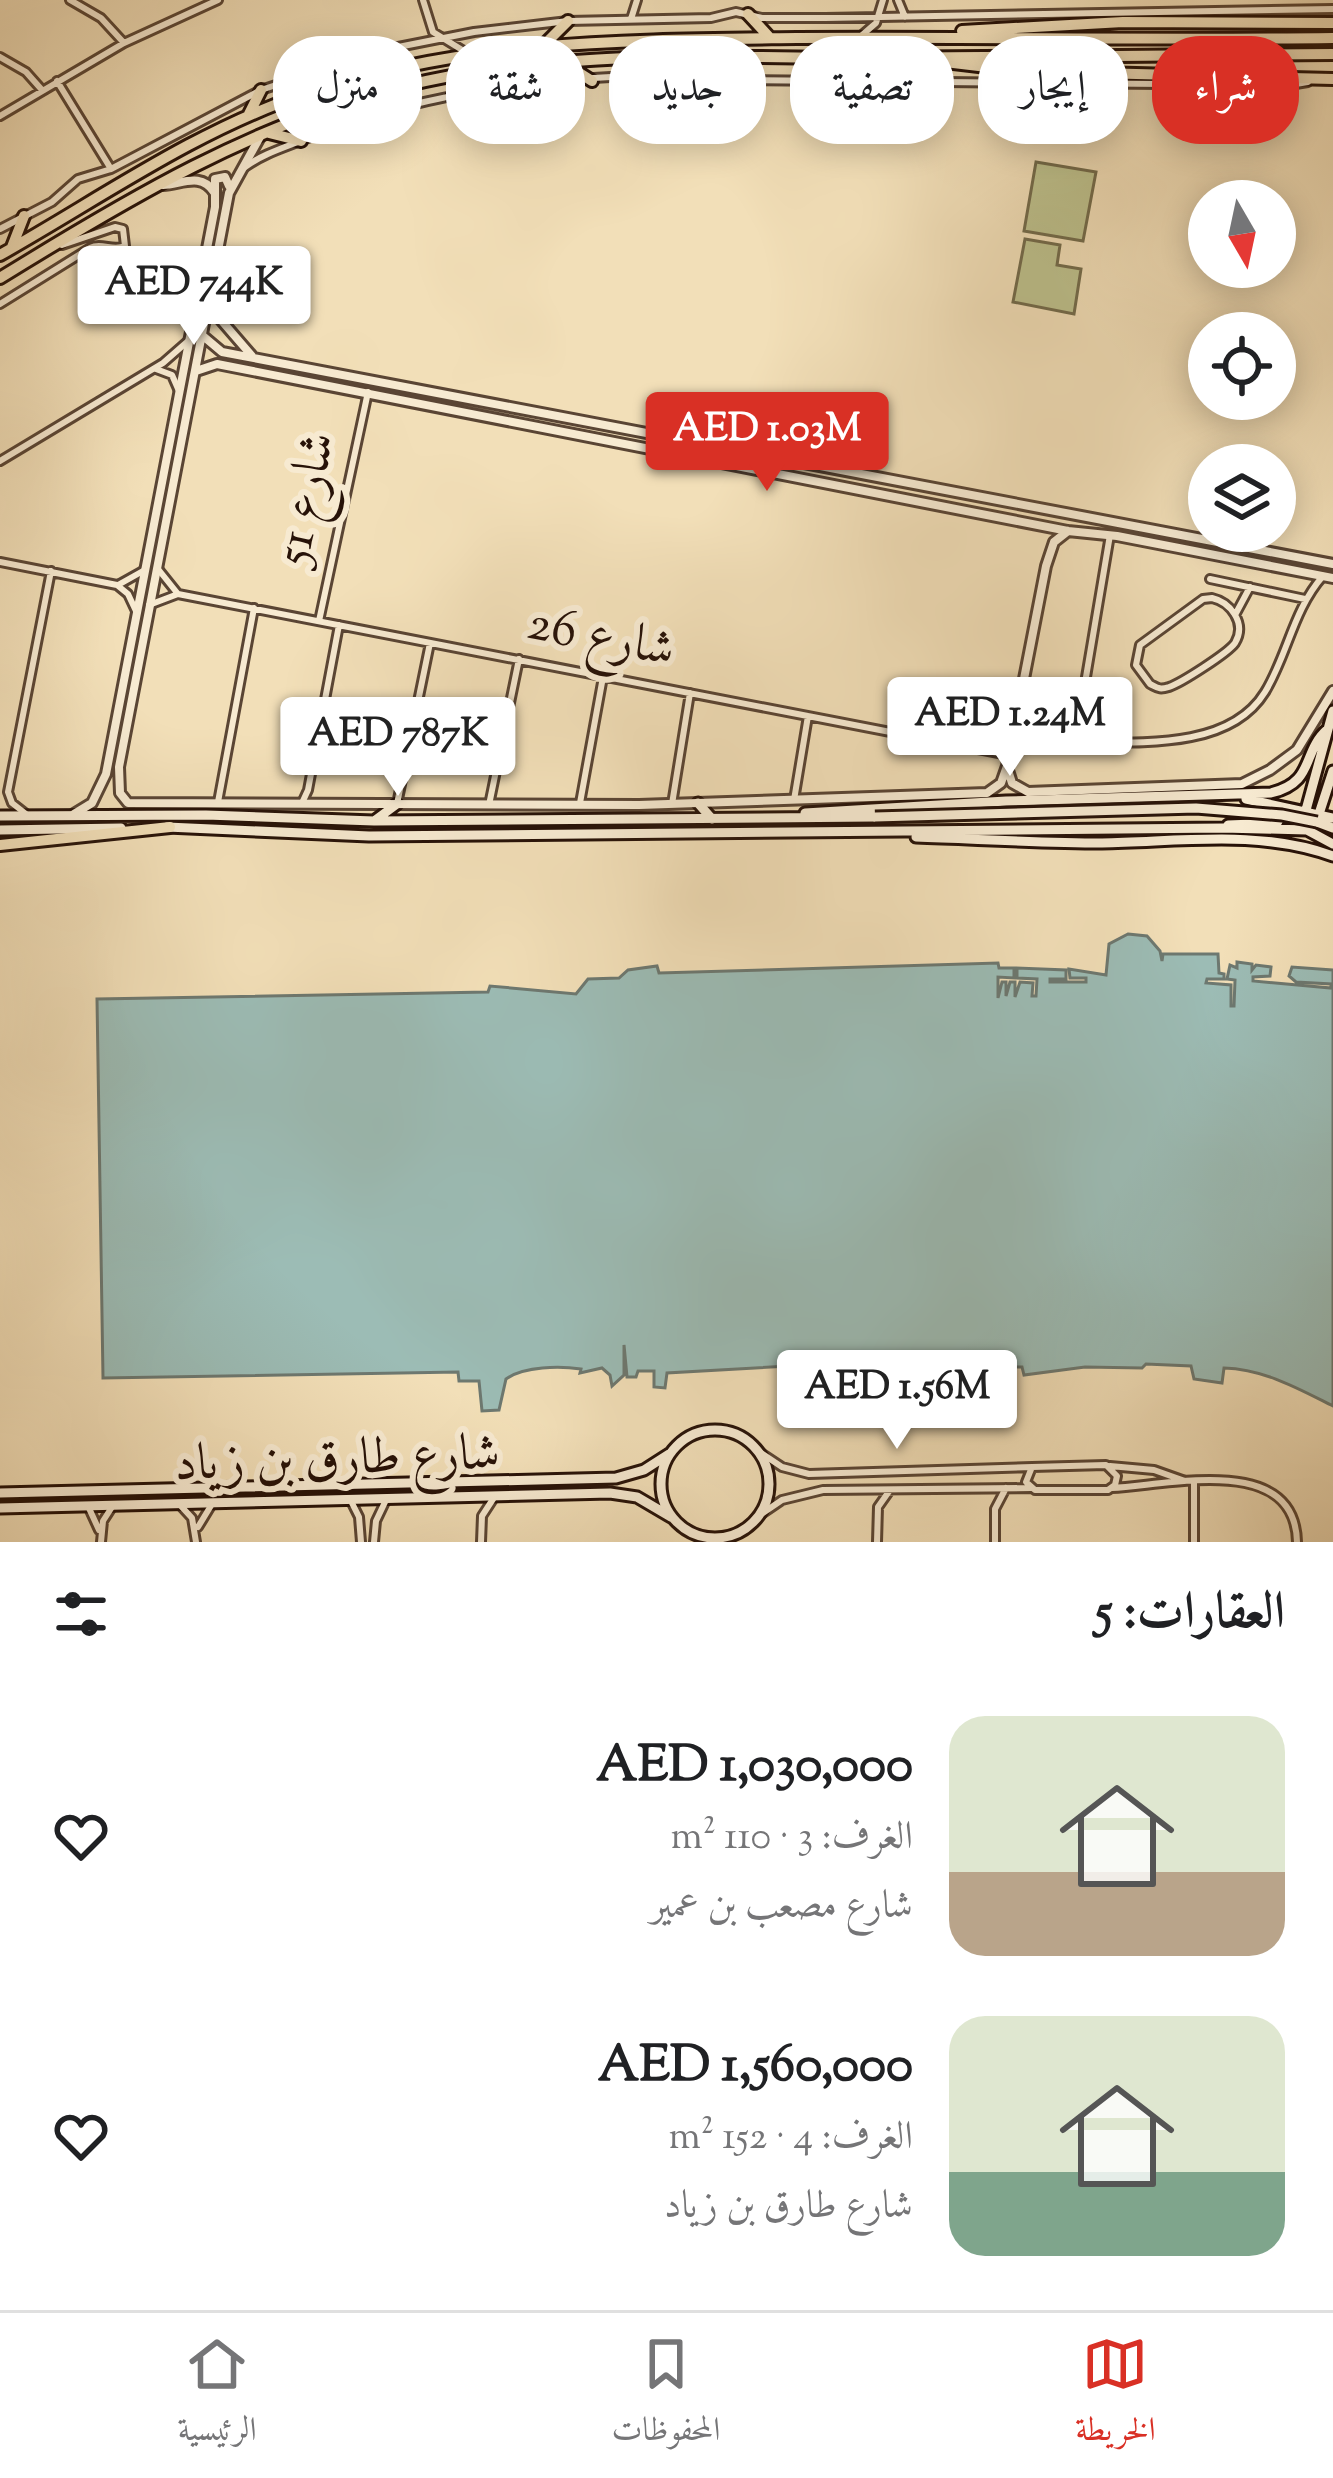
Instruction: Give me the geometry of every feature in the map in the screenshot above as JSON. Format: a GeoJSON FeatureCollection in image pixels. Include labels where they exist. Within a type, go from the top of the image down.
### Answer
{"type":"FeatureCollection","features":[{"type":"Feature","properties":{"kind":"main road"},"geometry":{"type":"LineString","coordinates":[[1239,12],[1252,22]]}},
{"type":"Feature","properties":{"kind":"main road"},"geometry":{"type":"LineString","coordinates":[[1109,13],[1123,22]]}},
{"type":"Feature","properties":{"kind":"main road"},"geometry":{"type":"LineString","coordinates":[[748,14],[770,38]]}},
{"type":"Feature","properties":{"kind":"main road"},"geometry":{"type":"LineString","coordinates":[[936,36],[998,27],[1332,19]]}},
{"type":"Feature","properties":{"kind":"main road"},"geometry":{"type":"LineString","coordinates":[[552,36],[568,21]]}},
{"type":"Feature","properties":{"kind":"main road"},"geometry":{"type":"LineString","coordinates":[[954,37],[1333,38]]}},
{"type":"Feature","properties":{"kind":"main road"},"geometry":{"type":"LineString","coordinates":[[585,43],[790,38]]}},
{"type":"Feature","properties":{"kind":"main road"},"geometry":{"type":"LineString","coordinates":[[954,57],[1333,54]]}},
{"type":"Feature","properties":{"kind":"main road"},"geometry":{"type":"LineString","coordinates":[[5,252],[142,168],[248,115],[355,79],[446,58]]}},
{"type":"Feature","properties":{"kind":"main road"},"geometry":{"type":"LineString","coordinates":[[585,62],[790,59]]}},
{"type":"Feature","properties":{"kind":"main road"},"geometry":{"type":"LineString","coordinates":[[954,61],[1020,71],[1152,75]]}},
{"type":"Feature","properties":{"kind":"main road"},"geometry":{"type":"LineString","coordinates":[[585,77],[592,81]]}},
{"type":"Feature","properties":{"kind":"main road"},"geometry":{"type":"LineString","coordinates":[[1299,77],[1331,78]]}},
{"type":"Feature","properties":{"kind":"main road"},"geometry":{"type":"LineString","coordinates":[[0,278],[155,186],[264,133],[364,97],[446,78]]}},
{"type":"Feature","properties":{"kind":"main road"},"geometry":{"type":"LineString","coordinates":[[1146,84],[1152,81]]}},
{"type":"Feature","properties":{"kind":"main road"},"geometry":{"type":"LineString","coordinates":[[248,115],[261,90]]}},
{"type":"Feature","properties":{"kind":"main road"},"geometry":{"type":"LineString","coordinates":[[264,133],[273,135]]}},
{"type":"Feature","properties":{"kind":"main road"},"geometry":{"type":"LineString","coordinates":[[5,252],[24,216]]}},
{"type":"Feature","properties":{"kind":"main road"},"geometry":{"type":"LineString","coordinates":[[1306,830],[1305,810],[1333,711]]}},
{"type":"Feature","properties":{"kind":"main road"},"geometry":{"type":"LineString","coordinates":[[797,817],[832,809],[1271,793],[1294,784],[1309,765],[1318,738],[1328,729]]}},
{"type":"Feature","properties":{"kind":"main road"},"geometry":{"type":"LineString","coordinates":[[1306,830],[1315,824],[1333,770]]}},
{"type":"Feature","properties":{"kind":"main road"},"geometry":{"type":"LineString","coordinates":[[1128,788],[1138,799]]}},
{"type":"Feature","properties":{"kind":"main road"},"geometry":{"type":"LineString","coordinates":[[1235,797],[1333,818]]}},
{"type":"Feature","properties":{"kind":"main road"},"geometry":{"type":"LineString","coordinates":[[832,809],[848,798]]}},
{"type":"Feature","properties":{"kind":"main road"},"geometry":{"type":"LineString","coordinates":[[1223,828],[1237,822],[1279,821],[1278,808],[1256,801]]}},
{"type":"Feature","properties":{"kind":"main road"},"geometry":{"type":"LineString","coordinates":[[195,802],[206,815]]}},
{"type":"Feature","properties":{"kind":"main road"},"geometry":{"type":"LineString","coordinates":[[698,803],[712,819]]}},
{"type":"Feature","properties":{"kind":"main road"},"geometry":{"type":"LineString","coordinates":[[374,821],[397,804]]}},
{"type":"Feature","properties":{"kind":"main road"},"geometry":{"type":"LineString","coordinates":[[0,816],[712,819],[1196,808],[1282,814],[1333,828]]}},
{"type":"Feature","properties":{"kind":"main road"},"geometry":{"type":"LineString","coordinates":[[0,830],[170,827],[369,836],[1223,828],[1306,830],[1333,844]]}},
{"type":"Feature","properties":{"kind":"main road"},"geometry":{"type":"LineString","coordinates":[[0,845],[170,827]]}},
{"type":"Feature","properties":{"kind":"main road"},"geometry":{"type":"LineString","coordinates":[[875,831],[1040,843],[1242,838],[1333,856]]}},
{"type":"Feature","properties":{"kind":"main road"},"geometry":{"type":"LineString","coordinates":[[693,1542],[671,1517],[660,1486],[669,1454],[682,1441],[708,1430],[736,1434],[758,1451],[769,1483],[760,1515],[736,1542]]}},
{"type":"Feature","properties":{"kind":"main road","name":"شارع طارق بن زياد"},"geometry":{"type":"LineString","coordinates":[[0,1493],[616,1478],[644,1470],[669,1454]]}},
{"type":"Feature","properties":{"kind":"main road"},"geometry":{"type":"LineString","coordinates":[[112,1506],[113,1491]]}},
{"type":"Feature","properties":{"kind":"main road","name":"شارع طارق بن زياد"},"geometry":{"type":"LineString","coordinates":[[0,1508],[624,1493],[671,1517]]}},
{"type":"Feature","properties":{"kind":"main road"},"geometry":{"type":"LineString","coordinates":[[682,1528],[707,1538],[744,1531]]}},
{"type":"Feature","properties":{"kind":"street"},"geometry":{"type":"LineString","coordinates":[[70,0],[101,18],[124,43]]}},
{"type":"Feature","properties":{"kind":"street"},"geometry":{"type":"LineString","coordinates":[[0,116],[124,43],[218,0]]}},
{"type":"Feature","properties":{"kind":"street"},"geometry":{"type":"LineString","coordinates":[[423,0],[428,26],[446,42]]}},
{"type":"Feature","properties":{"kind":"street"},"geometry":{"type":"LineString","coordinates":[[629,20],[637,0]]}},
{"type":"Feature","properties":{"kind":"street"},"geometry":{"type":"LineString","coordinates":[[862,36],[879,17],[883,0]]}},
{"type":"Feature","properties":{"kind":"street"},"geometry":{"type":"LineString","coordinates":[[898,0],[905,16]]}},
{"type":"Feature","properties":{"kind":"street"},"geometry":{"type":"LineString","coordinates":[[422,41],[568,21],[748,14],[767,18],[1239,12],[1332,19]]}},
{"type":"Feature","properties":{"kind":"street"},"geometry":{"type":"LineString","coordinates":[[422,37],[428,26]]}},
{"type":"Feature","properties":{"kind":"street"},"geometry":{"type":"LineString","coordinates":[[0,57],[31,76],[42,90]]}},
{"type":"Feature","properties":{"kind":"street"},"geometry":{"type":"LineString","coordinates":[[585,81],[672,76],[790,79]]}},
{"type":"Feature","properties":{"kind":"street"},"geometry":{"type":"LineString","coordinates":[[954,83],[1146,84],[1252,91],[1331,78]]}},
{"type":"Feature","properties":{"kind":"street"},"geometry":{"type":"LineString","coordinates":[[57,81],[111,169]]}},
{"type":"Feature","properties":{"kind":"street"},"geometry":{"type":"LineString","coordinates":[[0,229],[57,199],[78,179],[111,169],[273,86]]}},
{"type":"Feature","properties":{"kind":"street"},"geometry":{"type":"LineString","coordinates":[[229,193],[264,133]]}},
{"type":"Feature","properties":{"kind":"street"},"geometry":{"type":"LineString","coordinates":[[240,172],[257,159],[294,144]]}},
{"type":"Feature","properties":{"kind":"street"},"geometry":{"type":"LineString","coordinates":[[73,814],[92,803],[103,782],[215,207],[215,179],[222,176],[229,181],[229,193],[114,793],[108,794],[103,782]]}},
{"type":"Feature","properties":{"kind":"street"},"geometry":{"type":"LineString","coordinates":[[155,186],[197,180],[206,182],[214,193]]}},
{"type":"Feature","properties":{"kind":"street"},"geometry":{"type":"LineString","coordinates":[[0,304],[93,246],[124,247],[127,236],[116,227],[47,249]]}},
{"type":"Feature","properties":{"kind":"street"},"geometry":{"type":"LineString","coordinates":[[208,305],[253,357]]}},
{"type":"Feature","properties":{"kind":"street"},"geometry":{"type":"LineString","coordinates":[[202,334],[222,352],[1317,557],[1333,564]]}},
{"type":"Feature","properties":{"kind":"street"},"geometry":{"type":"LineString","coordinates":[[0,461],[153,369],[190,339]]}},
{"type":"Feature","properties":{"kind":"street"},"geometry":{"type":"LineString","coordinates":[[217,364],[214,356],[222,352]]}},
{"type":"Feature","properties":{"kind":"street"},"geometry":{"type":"LineString","coordinates":[[195,371],[217,364],[1068,531],[1328,577]]}},
{"type":"Feature","properties":{"kind":"street"},"geometry":{"type":"LineString","coordinates":[[153,369],[168,372],[179,391]]}},
{"type":"Feature","properties":{"kind":"street","name":"شارع 51"},"geometry":{"type":"LineString","coordinates":[[319,621],[368,392]]}},
{"type":"Feature","properties":{"kind":"street"},"geometry":{"type":"LineString","coordinates":[[1038,525],[1047,546],[1046,566]]}},
{"type":"Feature","properties":{"kind":"street"},"geometry":{"type":"LineString","coordinates":[[118,785],[122,797],[133,804],[672,804],[987,793],[998,786],[1007,766],[1046,566],[1054,542],[1068,531]]}},
{"type":"Feature","properties":{"kind":"street"},"geometry":{"type":"LineString","coordinates":[[1082,741],[1085,683],[1113,536]]}},
{"type":"Feature","properties":{"kind":"street"},"geometry":{"type":"LineString","coordinates":[[0,562],[117,585],[133,601],[137,615]]}},
{"type":"Feature","properties":{"kind":"street"},"geometry":{"type":"LineString","coordinates":[[149,605],[178,593],[156,566]]}},
{"type":"Feature","properties":{"kind":"street"},"geometry":{"type":"LineString","coordinates":[[117,585],[145,569]]}},
{"type":"Feature","properties":{"kind":"street"},"geometry":{"type":"LineString","coordinates":[[28,815],[12,803],[8,792],[51,572]]}},
{"type":"Feature","properties":{"kind":"street"},"geometry":{"type":"LineString","coordinates":[[1012,739],[1042,745],[1181,738],[1236,720],[1268,688],[1305,599],[1306,572]]}},
{"type":"Feature","properties":{"kind":"street"},"geometry":{"type":"LineString","coordinates":[[1305,599],[1328,577]]}},
{"type":"Feature","properties":{"kind":"street"},"geometry":{"type":"LineString","coordinates":[[1210,579],[1305,599]]}},
{"type":"Feature","properties":{"kind":"street"},"geometry":{"type":"LineString","coordinates":[[1235,616],[1224,601],[1203,599],[1143,641],[1136,655],[1138,670],[1154,687],[1174,684],[1231,648],[1238,635],[1235,616],[1250,587]]}},
{"type":"Feature","properties":{"kind":"street","name":"شارع 26"},"geometry":{"type":"LineString","coordinates":[[178,593],[1009,754]]}},
{"type":"Feature","properties":{"kind":"street"},"geometry":{"type":"LineString","coordinates":[[218,802],[254,608]]}},
{"type":"Feature","properties":{"kind":"street"},"geometry":{"type":"LineString","coordinates":[[302,803],[340,625]]}},
{"type":"Feature","properties":{"kind":"street"},"geometry":{"type":"LineString","coordinates":[[397,804],[430,642]]}},
{"type":"Feature","properties":{"kind":"street"},"geometry":{"type":"LineString","coordinates":[[489,805],[519,659]]}},
{"type":"Feature","properties":{"kind":"street"},"geometry":{"type":"LineString","coordinates":[[580,803],[603,676]]}},
{"type":"Feature","properties":{"kind":"street"},"geometry":{"type":"LineString","coordinates":[[1007,766],[1012,783],[1028,792],[1227,786],[1254,779],[1297,750],[1333,691]]}},
{"type":"Feature","properties":{"kind":"street"},"geometry":{"type":"LineString","coordinates":[[672,804],[690,693]]}},
{"type":"Feature","properties":{"kind":"street"},"geometry":{"type":"LineString","coordinates":[[794,800],[808,716]]}},
{"type":"Feature","properties":{"kind":"street"},"geometry":{"type":"LineString","coordinates":[[758,1451],[782,1467],[809,1474],[1110,1466],[1154,1470],[1191,1482]]}},
{"type":"Feature","properties":{"kind":"street"},"geometry":{"type":"LineString","coordinates":[[1110,1466],[1117,1476],[1112,1488]]}},
{"type":"Feature","properties":{"kind":"street"},"geometry":{"type":"LineString","coordinates":[[1031,1489],[1025,1478],[1032,1467]]}},
{"type":"Feature","properties":{"kind":"street"},"geometry":{"type":"LineString","coordinates":[[1191,1482],[1194,1542]]}},
{"type":"Feature","properties":{"kind":"street"},"geometry":{"type":"LineString","coordinates":[[760,1515],[795,1495],[858,1489],[1112,1488],[1244,1482],[1268,1487],[1293,1513],[1297,1542]]}},
{"type":"Feature","properties":{"kind":"street"},"geometry":{"type":"LineString","coordinates":[[995,1542],[995,1509],[1007,1486]]}},
{"type":"Feature","properties":{"kind":"street"},"geometry":{"type":"LineString","coordinates":[[982,1487],[995,1509]]}},
{"type":"Feature","properties":{"kind":"street"},"geometry":{"type":"LineString","coordinates":[[858,1489],[877,1512]]}},
{"type":"Feature","properties":{"kind":"street"},"geometry":{"type":"LineString","coordinates":[[877,1542],[877,1512],[882,1498],[894,1489]]}},
{"type":"Feature","properties":{"kind":"street"},"geometry":{"type":"LineString","coordinates":[[464,1495],[478,1509],[481,1542]]}},
{"type":"Feature","properties":{"kind":"street"},"geometry":{"type":"LineString","coordinates":[[481,1522],[495,1495]]}},
{"type":"Feature","properties":{"kind":"street"},"geometry":{"type":"LineString","coordinates":[[374,1542],[376,1521],[388,1497]]}},
{"type":"Feature","properties":{"kind":"street"},"geometry":{"type":"LineString","coordinates":[[349,1498],[359,1517],[361,1542]]}},
{"type":"Feature","properties":{"kind":"street"},"geometry":{"type":"LineString","coordinates":[[180,1504],[192,1518],[196,1539]]}},
{"type":"Feature","properties":{"kind":"street"},"geometry":{"type":"LineString","coordinates":[[196,1539],[200,1518],[212,1504]]}},
{"type":"Feature","properties":{"kind":"street"},"geometry":{"type":"LineString","coordinates":[[101,1541],[104,1517],[112,1506]]}},
{"type":"Feature","properties":{"kind":"street"},"geometry":{"type":"LineString","coordinates":[[88,1507],[101,1541]]}},
{"type":"Feature","properties":{"kind":"green space"},"geometry":{"type":"Polygon","coordinates":[[[1036,162],[1096,172],[1083,241],[1024,231],[1036,162]]]}},
{"type":"Feature","properties":{"kind":"green space"},"geometry":{"type":"Polygon","coordinates":[[[1025,239],[1060,245],[1057,265],[1081,269],[1074,314],[1013,302],[1025,239]]]}},
{"type":"Feature","properties":{"kind":"water"},"geometry":{"type":"Polygon","coordinates":[[[1128,934],[1147,936],[1162,961],[1163,954],[1218,954],[1224,979],[1207,979],[1206,983],[1231,985],[1231,1006],[1235,980],[1227,979],[1230,965],[1237,968],[1237,962],[1252,964],[1252,970],[1256,965],[1271,967],[1270,976],[1253,977],[1253,981],[1331,988],[1331,984],[1296,982],[1289,976],[1292,967],[1333,970],[1333,1406],[1253,1372],[1224,1368],[1222,1383],[1194,1379],[1191,1366],[1146,1364],[1142,1368],[1085,1367],[1024,1375],[1022,1367],[826,1369],[824,1364],[667,1373],[665,1388],[654,1387],[654,1371],[627,1377],[624,1345],[624,1375],[612,1386],[602,1368],[580,1373],[581,1369],[572,1368],[532,1369],[506,1379],[499,1410],[482,1411],[479,1381],[459,1381],[458,1372],[103,1378],[97,999],[488,992],[490,986],[576,994],[588,979],[619,978],[628,970],[657,966],[659,973],[998,963],[999,968],[1014,968],[1014,978],[998,977],[998,998],[1002,982],[1006,982],[1006,996],[1010,982],[1015,982],[1015,997],[1020,982],[1033,983],[1032,996],[1036,996],[1037,979],[1017,978],[1017,968],[1066,970],[1066,979],[1050,982],[1086,982],[1086,978],[1070,978],[1069,969],[1106,975],[1109,944],[1128,934]]]}}]}
